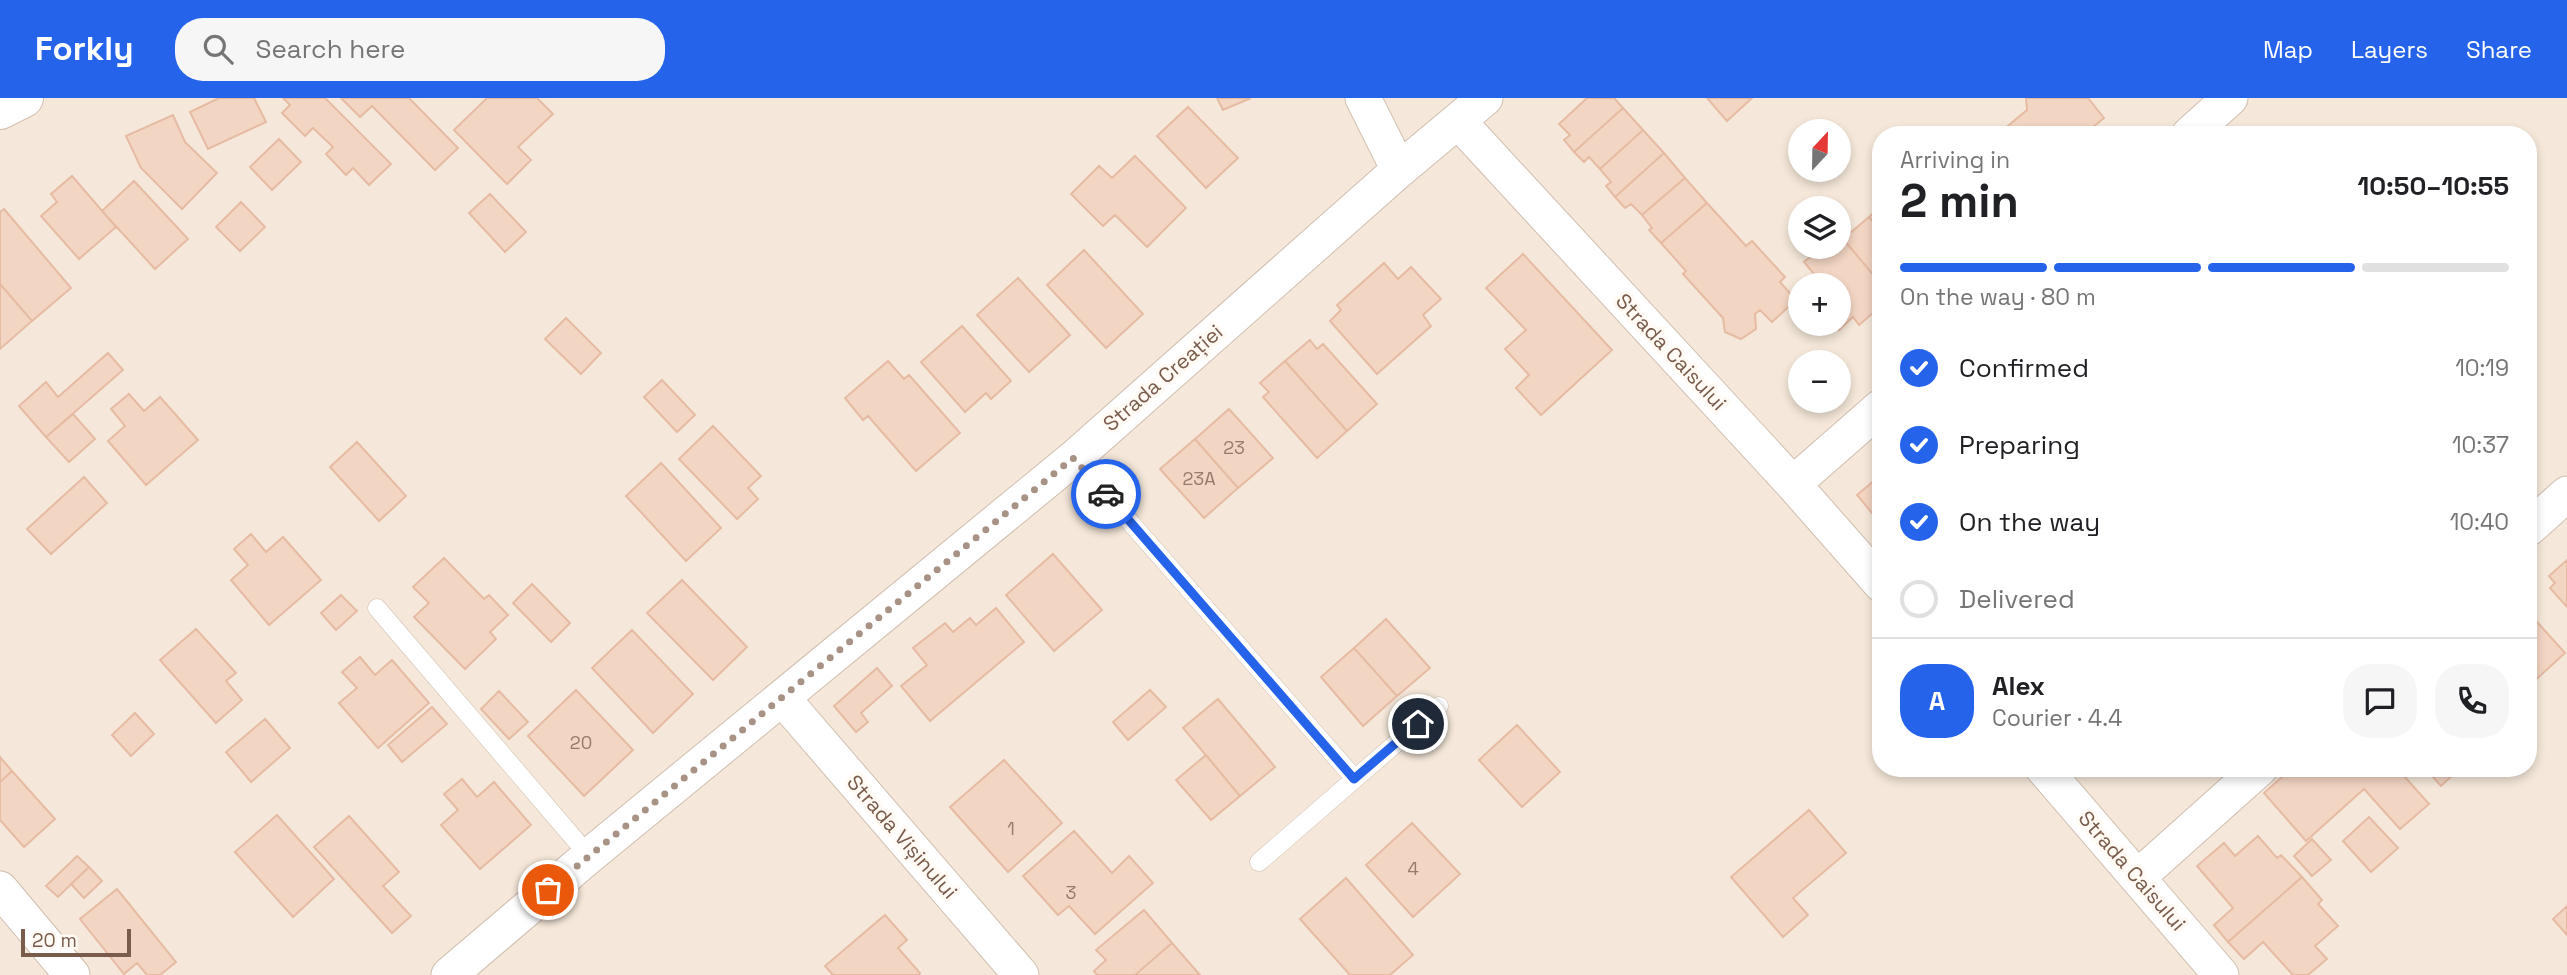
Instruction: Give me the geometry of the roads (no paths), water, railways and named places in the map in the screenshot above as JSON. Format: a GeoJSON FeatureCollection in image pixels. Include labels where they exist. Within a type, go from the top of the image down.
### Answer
{"type":"FeatureCollection","features":[{"type":"Feature","properties":{"kind":"street"},"geometry":{"type":"LineString","coordinates":[[0,110],[24,98]]}},
{"type":"Feature","properties":{"kind":"street"},"geometry":{"type":"LineString","coordinates":[[1363,98],[1399,170]]}},
{"type":"Feature","properties":{"kind":"street","name":"Strada Creației"},"geometry":{"type":"LineString","coordinates":[[449,975],[589,856],[1073,458],[1399,170],[1485,98]]}},
{"type":"Feature","properties":{"kind":"street"},"geometry":{"type":"LineString","coordinates":[[2199,126],[2230,98]]}},
{"type":"Feature","properties":{"kind":"street","name":"Strada Caisului"},"geometry":{"type":"LineString","coordinates":[[1458,121],[1793,484],[1872,574]]}},
{"type":"Feature","properties":{"kind":"street"},"geometry":{"type":"LineString","coordinates":[[1793,484],[1872,415]]}},
{"type":"Feature","properties":{"kind":"street"},"geometry":{"type":"LineString","coordinates":[[2537,521],[2567,494]]}},
{"type":"Feature","properties":{"kind":"street","name":"Strada Vișinului"},"geometry":{"type":"LineString","coordinates":[[783,698],[1021,975]]}},
{"type":"Feature","properties":{"kind":"street","name":"Strada Caisului"},"geometry":{"type":"LineString","coordinates":[[2051,777],[2221,975]]}},
{"type":"Feature","properties":{"kind":"street"},"geometry":{"type":"LineString","coordinates":[[2138,877],[2250,777]]}},
{"type":"Feature","properties":{"kind":"street"},"geometry":{"type":"LineString","coordinates":[[0,889],[72,975]]}},
{"type":"Feature","properties":{"kind":"lane"},"geometry":{"type":"LineString","coordinates":[[1073,458],[1354,779]]}},
{"type":"Feature","properties":{"kind":"lane"},"geometry":{"type":"LineString","coordinates":[[377,608],[589,856]]}},
{"type":"Feature","properties":{"kind":"lane"},"geometry":{"type":"LineString","coordinates":[[1259,862],[1439,705]]}}]}
